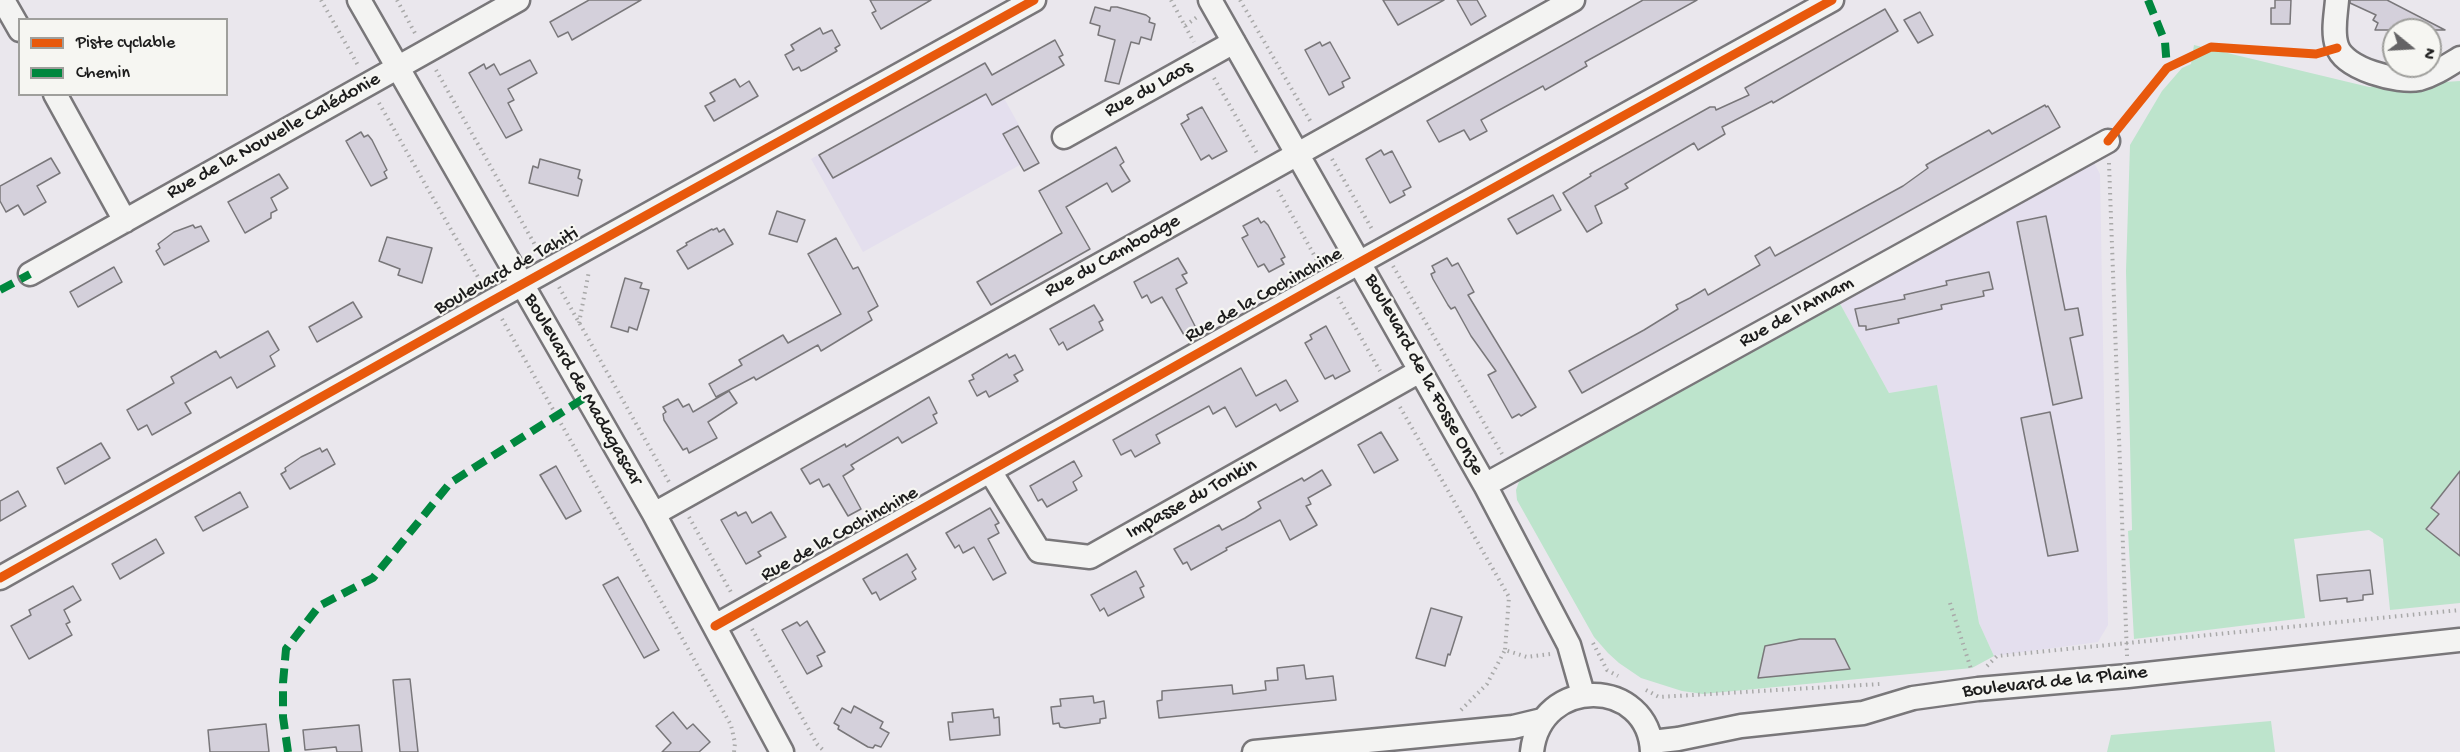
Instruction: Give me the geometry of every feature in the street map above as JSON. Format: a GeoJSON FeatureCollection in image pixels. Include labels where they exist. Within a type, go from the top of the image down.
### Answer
{"type":"FeatureCollection","features":[{"type":"Feature","properties":{"kind":"street","name":"Boulevard de Madagascar"},"geometry":{"type":"LineString","coordinates":[[359,0],[654,514],[782,752]]}},
{"type":"Feature","properties":{"kind":"street","name":"Rue de la Nouvelle Calédonie"},"geometry":{"type":"LineString","coordinates":[[30,274],[518,0]]}},
{"type":"Feature","properties":{"kind":"street","name":"Boulevard de Tahiti"},"geometry":{"type":"LineString","coordinates":[[0,578],[595,243],[1034,0]]}},
{"type":"Feature","properties":{"kind":"street","name":"Boulevard de la Fosse Onze"},"geometry":{"type":"LineString","coordinates":[[1210,0],[1485,485],[1569,645],[1583,694]]}},
{"type":"Feature","properties":{"kind":"street","name":"Rue du Cambodge"},"geometry":{"type":"LineString","coordinates":[[654,514],[1573,0]]}},
{"type":"Feature","properties":{"kind":"street","name":"Rue de la Cochinchine"},"geometry":{"type":"LineString","coordinates":[[715,626],[1328,280],[1832,0]]}},
{"type":"Feature","properties":{"kind":"street"},"geometry":{"type":"LineString","coordinates":[[2337,0],[2335,32],[2337,48],[2347,60],[2369,71],[2396,78],[2418,79],[2439,71],[2460,58]]}},
{"type":"Feature","properties":{"kind":"street"},"geometry":{"type":"LineString","coordinates":[[4,3],[18,27]]}},
{"type":"Feature","properties":{"kind":"street","name":"Rue du Laos"},"geometry":{"type":"LineString","coordinates":[[1064,137],[1234,42]]}},
{"type":"Feature","properties":{"kind":"street"},"geometry":{"type":"LineString","coordinates":[[56,96],[125,221]]}},
{"type":"Feature","properties":{"kind":"street","name":"Rue de l'Annam"},"geometry":{"type":"LineString","coordinates":[[1485,485],[2108,141]]}},
{"type":"Feature","properties":{"kind":"street","name":"Impasse du Tonkin"},"geometry":{"type":"LineString","coordinates":[[990,471],[1039,551],[1090,557],[1420,371]]}},
{"type":"Feature","properties":{"kind":"street","name":"Boulevard de la Plaine"},"geometry":{"type":"LineString","coordinates":[[1652,747],[1678,739],[1741,726],[1863,713],[1913,698],[1976,684],[2128,676],[2460,640]]}},
{"type":"Feature","properties":{"kind":"street"},"geometry":{"type":"LineString","coordinates":[[1532,752],[1533,738],[1542,720],[1567,699],[1583,694],[1601,694],[1619,700],[1634,710],[1645,725],[1652,747]]}},
{"type":"Feature","properties":{"kind":"street"},"geometry":{"type":"LineString","coordinates":[[1254,752],[1406,744],[1513,727],[1542,720]]}},
{"type":"Feature","properties":{"kind":"path"},"geometry":{"type":"LineString","coordinates":[[321,0],[731,725],[735,743],[734,752]]}},
{"type":"Feature","properties":{"kind":"path"},"geometry":{"type":"LineString","coordinates":[[397,0],[817,744],[825,752]]}},
{"type":"Feature","properties":{"kind":"path"},"geometry":{"type":"LineString","coordinates":[[1240,0],[1512,470]]}},
{"type":"Feature","properties":{"kind":"path"},"geometry":{"type":"LineString","coordinates":[[1185,26],[1509,597],[1505,650],[1487,684],[1466,707],[1459,711]]}},
{"type":"Feature","properties":{"kind":"path"},"geometry":{"type":"LineString","coordinates":[[2108,141],[2128,676]]}},
{"type":"Feature","properties":{"kind":"path"},"geometry":{"type":"LineString","coordinates":[[579,323],[595,243]]}},
{"type":"Feature","properties":{"kind":"path"},"geometry":{"type":"LineString","coordinates":[[1950,603],[1976,684]]}},
{"type":"Feature","properties":{"kind":"path"},"geometry":{"type":"LineString","coordinates":[[1976,684],[1997,656],[2460,610]]}},
{"type":"Feature","properties":{"kind":"path"},"geometry":{"type":"LineString","coordinates":[[1505,650],[1527,657],[1548,655],[1590,638],[1606,670],[1628,681]]}},
{"type":"Feature","properties":{"kind":"path"},"geometry":{"type":"LineString","coordinates":[[1638,686],[1659,697],[1881,684]]}},
{"type":"Feature","properties":{"kind":"shaded area"},"geometry":{"type":"Polygon","coordinates":[[[984,62],[1036,156],[863,252],[811,159],[984,62]]]}},
{"type":"Feature","properties":{"kind":"shaded area"},"geometry":{"type":"Polygon","coordinates":[[[2083,162],[2094,163],[2100,174],[2108,625],[2098,642],[1994,656],[1979,623],[1937,385],[1889,393],[1838,300],[2083,162]]]}},
{"type":"Feature","properties":{"kind":"green space"},"geometry":{"type":"Polygon","coordinates":[[[2194,45],[2369,87],[2460,81],[2460,603],[2390,610],[2383,539],[2369,530],[2294,539],[2305,618],[2134,639],[2128,531],[2132,530],[2126,271],[2130,145],[2162,91],[2182,68],[2191,64],[2194,45]]]}},
{"type":"Feature","properties":{"kind":"green space"},"geometry":{"type":"Polygon","coordinates":[[[1838,300],[1889,393],[1937,385],[1979,623],[1994,656],[1972,668],[1703,694],[1682,691],[1641,678],[1619,663],[1594,637],[1517,500],[1516,490],[1521,476],[1838,300]]]}},
{"type":"Feature","properties":{"kind":"green space"},"geometry":{"type":"Polygon","coordinates":[[[2271,721],[2275,752],[2107,752],[2111,735],[2271,721]]]}},
{"type":"Feature","properties":{"kind":"building"},"geometry":{"type":"Polygon","coordinates":[[[589,0],[641,0],[572,40],[568,32],[558,37],[550,22],[589,0]]]}},
{"type":"Feature","properties":{"kind":"building"},"geometry":{"type":"Polygon","coordinates":[[[870,0],[931,0],[881,29],[872,13],[876,11],[870,0]]]}},
{"type":"Feature","properties":{"kind":"building"},"geometry":{"type":"Polygon","coordinates":[[[1383,0],[1444,0],[1398,25],[1383,0]]]}},
{"type":"Feature","properties":{"kind":"building"},"geometry":{"type":"Polygon","coordinates":[[[1457,0],[1477,0],[1486,16],[1471,25],[1457,0]]]}},
{"type":"Feature","properties":{"kind":"building"},"geometry":{"type":"Polygon","coordinates":[[[1643,0],[1697,0],[1585,62],[1587,66],[1545,90],[1543,86],[1481,120],[1487,131],[1470,140],[1464,130],[1439,142],[1427,121],[1643,0]]]}},
{"type":"Feature","properties":{"kind":"building"},"geometry":{"type":"Polygon","coordinates":[[[2275,0],[2291,0],[2290,24],[2271,24],[2271,8],[2275,8],[2275,0]]]}},
{"type":"Feature","properties":{"kind":"building"},"geometry":{"type":"Polygon","coordinates":[[[2350,0],[2387,0],[2422,18],[2382,18],[2382,30],[2375,30],[2378,23],[2373,20],[2376,15],[2350,3],[2350,0]]]}},
{"type":"Feature","properties":{"kind":"building"},"geometry":{"type":"Polygon","coordinates":[[[1095,7],[1110,11],[1111,7],[1117,7],[1146,15],[1150,18],[1149,22],[1155,24],[1151,40],[1141,37],[1139,44],[1131,42],[1119,84],[1105,81],[1115,40],[1098,35],[1100,26],[1090,23],[1095,7]]]}},
{"type":"Feature","properties":{"kind":"building"},"geometry":{"type":"Polygon","coordinates":[[[1885,9],[1898,31],[1773,103],[1772,101],[1722,127],[1725,134],[1698,150],[1694,143],[1625,184],[1628,188],[1595,206],[1602,223],[1587,232],[1563,193],[1591,176],[1590,174],[1710,107],[1715,107],[1716,110],[1749,95],[1745,88],[1885,9]]]}},
{"type":"Feature","properties":{"kind":"building"},"geometry":{"type":"Polygon","coordinates":[[[1920,12],[1933,35],[1918,43],[1904,20],[1920,12]]]}},
{"type":"Feature","properties":{"kind":"building"},"geometry":{"type":"Polygon","coordinates":[[[820,28],[823,34],[832,30],[840,45],[835,48],[837,51],[806,69],[801,71],[799,67],[793,70],[785,55],[794,50],[791,45],[820,28]]]}},
{"type":"Feature","properties":{"kind":"building"},"geometry":{"type":"Polygon","coordinates":[[[1055,40],[1063,55],[1059,57],[1064,65],[992,105],[986,94],[833,178],[819,155],[985,63],[992,75],[1055,40]]]}},
{"type":"Feature","properties":{"kind":"building"},"geometry":{"type":"Polygon","coordinates":[[[1320,42],[1322,46],[1330,42],[1350,78],[1342,82],[1344,87],[1329,95],[1305,50],[1320,42]]]}},
{"type":"Feature","properties":{"kind":"building"},"geometry":{"type":"Polygon","coordinates":[[[530,60],[537,73],[508,89],[514,100],[508,103],[522,130],[506,138],[469,73],[484,64],[486,69],[494,64],[500,75],[530,60]]]}},
{"type":"Feature","properties":{"kind":"building"},"geometry":{"type":"Polygon","coordinates":[[[735,79],[740,87],[749,81],[758,96],[714,121],[705,106],[715,101],[710,93],[735,79]]]}},
{"type":"Feature","properties":{"kind":"building"},"geometry":{"type":"Polygon","coordinates":[[[2045,105],[2048,106],[2060,127],[1582,393],[1569,371],[1644,330],[1678,309],[1676,305],[1705,289],[1708,295],[1760,265],[1755,256],[1770,247],[1775,256],[1903,186],[1928,168],[1926,165],[1940,157],[1989,130],[1992,134],[2045,105]]]}},
{"type":"Feature","properties":{"kind":"building"},"geometry":{"type":"Polygon","coordinates":[[[1202,107],[1227,151],[1212,159],[1209,155],[1201,160],[1181,124],[1189,119],[1187,115],[1202,107]]]}},
{"type":"Feature","properties":{"kind":"building"},"geometry":{"type":"Polygon","coordinates":[[[1018,126],[1039,163],[1024,171],[1003,134],[1018,126]]]}},
{"type":"Feature","properties":{"kind":"building"},"geometry":{"type":"Polygon","coordinates":[[[361,132],[364,137],[368,135],[372,140],[387,170],[384,172],[387,178],[371,186],[346,141],[361,132]]]}},
{"type":"Feature","properties":{"kind":"building"},"geometry":{"type":"Polygon","coordinates":[[[1116,147],[1124,162],[1120,165],[1130,181],[1112,192],[1107,183],[1066,207],[1090,249],[991,305],[977,282],[1062,233],[1039,191],[1116,147]]]}},
{"type":"Feature","properties":{"kind":"building"},"geometry":{"type":"Polygon","coordinates":[[[1381,150],[1384,155],[1392,151],[1411,187],[1403,191],[1405,195],[1390,203],[1366,159],[1381,150]]]}},
{"type":"Feature","properties":{"kind":"building"},"geometry":{"type":"Polygon","coordinates":[[[51,158],[60,173],[37,186],[46,202],[24,215],[18,205],[6,212],[0,201],[0,186],[51,158]]]}},
{"type":"Feature","properties":{"kind":"building"},"geometry":{"type":"Polygon","coordinates":[[[540,159],[580,170],[578,178],[582,180],[578,196],[529,183],[533,166],[538,168],[540,159]]]}},
{"type":"Feature","properties":{"kind":"building"},"geometry":{"type":"Polygon","coordinates":[[[279,174],[288,188],[271,198],[277,210],[271,213],[271,218],[245,233],[228,202],[279,174]]]}},
{"type":"Feature","properties":{"kind":"building"},"geometry":{"type":"Polygon","coordinates":[[[1553,195],[1561,210],[1517,234],[1508,219],[1553,195]]]}},
{"type":"Feature","properties":{"kind":"building"},"geometry":{"type":"Polygon","coordinates":[[[777,211],[805,220],[797,242],[769,234],[777,211]]]}},
{"type":"Feature","properties":{"kind":"building"},"geometry":{"type":"Polygon","coordinates":[[[2046,216],[2065,310],[2078,308],[2083,335],[2070,338],[2082,398],[2053,405],[2017,222],[2046,216]]]}},
{"type":"Feature","properties":{"kind":"building"},"geometry":{"type":"Polygon","coordinates":[[[1258,218],[1261,223],[1264,221],[1268,225],[1285,257],[1281,259],[1284,264],[1269,272],[1264,264],[1258,267],[1242,238],[1248,235],[1243,226],[1258,218]]]}},
{"type":"Feature","properties":{"kind":"building"},"geometry":{"type":"Polygon","coordinates":[[[193,225],[195,228],[201,226],[209,241],[164,265],[156,251],[160,248],[158,244],[174,232],[193,225]]]}},
{"type":"Feature","properties":{"kind":"building"},"geometry":{"type":"Polygon","coordinates":[[[717,228],[719,232],[724,229],[733,244],[688,269],[677,251],[687,245],[686,243],[717,228]]]}},
{"type":"Feature","properties":{"kind":"building"},"geometry":{"type":"Polygon","coordinates":[[[387,237],[432,248],[422,283],[398,275],[400,269],[379,261],[387,237]]]}},
{"type":"Feature","properties":{"kind":"building"},"geometry":{"type":"Polygon","coordinates":[[[836,238],[853,269],[858,267],[878,306],[868,312],[872,320],[821,351],[818,345],[756,380],[754,377],[716,397],[709,384],[742,365],[739,360],[783,335],[788,343],[841,314],[808,254],[836,238]]]}},
{"type":"Feature","properties":{"kind":"building"},"geometry":{"type":"Polygon","coordinates":[[[1178,258],[1187,273],[1182,275],[1187,283],[1176,289],[1196,328],[1184,335],[1162,297],[1151,303],[1147,295],[1142,298],[1134,282],[1178,258]]]}},
{"type":"Feature","properties":{"kind":"building"},"geometry":{"type":"Polygon","coordinates":[[[1447,258],[1452,266],[1458,263],[1474,292],[1468,295],[1536,407],[1521,416],[1519,414],[1512,418],[1488,375],[1496,371],[1471,336],[1455,307],[1451,309],[1433,279],[1431,274],[1435,272],[1432,266],[1447,258]]]}},
{"type":"Feature","properties":{"kind":"building"},"geometry":{"type":"Polygon","coordinates":[[[114,267],[122,282],[78,307],[70,292],[114,267]]]}},
{"type":"Feature","properties":{"kind":"building"},"geometry":{"type":"Polygon","coordinates":[[[1989,272],[1993,289],[1983,291],[1984,296],[1941,305],[1942,309],[1898,319],[1899,323],[1866,330],[1866,326],[1859,326],[1855,309],[1905,299],[1904,295],[1947,285],[1946,281],[1989,272]]]}},
{"type":"Feature","properties":{"kind":"building"},"geometry":{"type":"Polygon","coordinates":[[[625,278],[642,283],[640,288],[649,290],[637,330],[629,327],[628,332],[611,327],[625,278]]]}},
{"type":"Feature","properties":{"kind":"building"},"geometry":{"type":"Polygon","coordinates":[[[353,302],[362,317],[317,342],[309,327],[353,302]]]}},
{"type":"Feature","properties":{"kind":"building"},"geometry":{"type":"Polygon","coordinates":[[[1094,305],[1103,320],[1099,322],[1103,330],[1067,350],[1063,342],[1059,345],[1050,329],[1094,305]]]}},
{"type":"Feature","properties":{"kind":"building"},"geometry":{"type":"Polygon","coordinates":[[[1326,326],[1350,371],[1335,379],[1333,375],[1325,379],[1305,343],[1312,339],[1310,335],[1326,326]]]}},
{"type":"Feature","properties":{"kind":"building"},"geometry":{"type":"Polygon","coordinates":[[[268,331],[279,350],[270,356],[275,366],[237,388],[231,377],[185,403],[191,413],[152,435],[147,425],[138,430],[127,410],[174,383],[171,377],[216,351],[220,358],[268,331]]]}},
{"type":"Feature","properties":{"kind":"building"},"geometry":{"type":"Polygon","coordinates":[[[1007,354],[1009,358],[1015,355],[1023,370],[1014,375],[1018,381],[989,397],[986,391],[977,396],[969,381],[974,379],[972,375],[1007,354]]]}},
{"type":"Feature","properties":{"kind":"building"},"geometry":{"type":"Polygon","coordinates":[[[1241,368],[1256,396],[1286,380],[1298,401],[1280,411],[1276,404],[1236,427],[1225,407],[1213,414],[1209,406],[1156,435],[1160,443],[1135,457],[1131,450],[1121,455],[1113,440],[1241,368]]]}},
{"type":"Feature","properties":{"kind":"building"},"geometry":{"type":"Polygon","coordinates":[[[729,391],[737,403],[708,422],[717,438],[689,453],[687,448],[683,450],[664,420],[663,414],[666,412],[663,407],[678,399],[683,407],[689,404],[693,412],[729,391]]]}},
{"type":"Feature","properties":{"kind":"building"},"geometry":{"type":"Polygon","coordinates":[[[929,397],[937,413],[933,415],[937,423],[902,443],[898,437],[851,465],[854,469],[843,476],[861,509],[848,516],[829,484],[823,487],[819,479],[810,484],[801,469],[845,444],[846,447],[929,397]]]}},
{"type":"Feature","properties":{"kind":"building"},"geometry":{"type":"Polygon","coordinates":[[[2050,412],[2078,551],[2048,556],[2021,418],[2050,412]]]}},
{"type":"Feature","properties":{"kind":"building"},"geometry":{"type":"Polygon","coordinates":[[[1381,432],[1398,460],[1374,473],[1358,445],[1381,432]]]}},
{"type":"Feature","properties":{"kind":"building"},"geometry":{"type":"Polygon","coordinates":[[[101,443],[110,458],[65,484],[57,468],[101,443]]]}},
{"type":"Feature","properties":{"kind":"building"},"geometry":{"type":"Polygon","coordinates":[[[320,448],[322,452],[327,449],[335,464],[290,489],[281,474],[286,471],[285,468],[320,448]]]}},
{"type":"Feature","properties":{"kind":"building"},"geometry":{"type":"Polygon","coordinates":[[[1074,461],[1082,476],[1073,482],[1077,490],[1047,507],[1042,499],[1038,501],[1030,486],[1074,461]]]}},
{"type":"Feature","properties":{"kind":"building"},"geometry":{"type":"Polygon","coordinates":[[[556,466],[581,511],[566,519],[540,475],[556,466]]]}},
{"type":"Feature","properties":{"kind":"building"},"geometry":{"type":"Polygon","coordinates":[[[1322,470],[1331,485],[1308,498],[1311,504],[1306,506],[1317,525],[1290,540],[1280,520],[1226,548],[1227,550],[1191,570],[1187,562],[1183,564],[1174,549],[1219,525],[1222,530],[1245,518],[1261,508],[1258,502],[1322,470]]]}},
{"type":"Feature","properties":{"kind":"building"},"geometry":{"type":"Polygon","coordinates":[[[2460,471],[2460,556],[2426,529],[2439,514],[2431,508],[2460,471]]]}},
{"type":"Feature","properties":{"kind":"building"},"geometry":{"type":"Polygon","coordinates":[[[18,491],[26,506],[0,521],[0,501],[18,491]]]}},
{"type":"Feature","properties":{"kind":"building"},"geometry":{"type":"Polygon","coordinates":[[[240,492],[248,507],[203,531],[195,517],[240,492]]]}},
{"type":"Feature","properties":{"kind":"building"},"geometry":{"type":"Polygon","coordinates":[[[990,508],[999,523],[995,525],[999,533],[988,539],[1006,573],[993,580],[974,547],[963,553],[959,545],[955,548],[946,533],[990,508]]]}},
{"type":"Feature","properties":{"kind":"building"},"geometry":{"type":"Polygon","coordinates":[[[736,512],[738,516],[746,512],[752,523],[771,512],[786,537],[758,552],[761,556],[746,564],[721,520],[736,512]]]}},
{"type":"Feature","properties":{"kind":"building"},"geometry":{"type":"Polygon","coordinates":[[[156,539],[164,553],[120,579],[112,564],[156,539]]]}},
{"type":"Feature","properties":{"kind":"building"},"geometry":{"type":"Polygon","coordinates":[[[907,554],[916,569],[912,572],[916,579],[880,600],[876,592],[872,594],[863,579],[907,554]]]}},
{"type":"Feature","properties":{"kind":"building"},"geometry":{"type":"Polygon","coordinates":[[[2370,570],[2373,594],[2363,595],[2363,600],[2347,602],[2347,598],[2320,601],[2317,575],[2370,570]]]}},
{"type":"Feature","properties":{"kind":"building"},"geometry":{"type":"Polygon","coordinates":[[[1136,571],[1144,586],[1140,588],[1144,597],[1108,616],[1104,608],[1100,611],[1091,595],[1136,571]]]}},
{"type":"Feature","properties":{"kind":"building"},"geometry":{"type":"Polygon","coordinates":[[[618,577],[659,650],[644,658],[603,585],[618,577]]]}},
{"type":"Feature","properties":{"kind":"building"},"geometry":{"type":"Polygon","coordinates":[[[73,586],[81,600],[64,610],[70,622],[66,624],[72,635],[29,659],[11,626],[31,615],[29,610],[73,586]]]}},
{"type":"Feature","properties":{"kind":"building"},"geometry":{"type":"Polygon","coordinates":[[[1431,608],[1462,617],[1445,666],[1416,658],[1431,608]]]}},
{"type":"Feature","properties":{"kind":"building"},"geometry":{"type":"Polygon","coordinates":[[[807,621],[825,652],[817,656],[822,666],[807,674],[782,630],[797,622],[800,626],[807,621]]]}},
{"type":"Feature","properties":{"kind":"building"},"geometry":{"type":"Polygon","coordinates":[[[1800,639],[1835,639],[1850,669],[1758,678],[1765,646],[1800,639]]]}},
{"type":"Feature","properties":{"kind":"building"},"geometry":{"type":"Polygon","coordinates":[[[1304,665],[1306,679],[1333,676],[1336,700],[1159,718],[1157,701],[1162,700],[1162,691],[1232,685],[1233,694],[1266,690],[1265,681],[1278,680],[1277,668],[1304,665]]]}},
{"type":"Feature","properties":{"kind":"building"},"geometry":{"type":"Polygon","coordinates":[[[410,679],[418,752],[400,752],[393,680],[410,679]]]}},
{"type":"Feature","properties":{"kind":"building"},"geometry":{"type":"Polygon","coordinates":[[[1093,696],[1094,703],[1104,701],[1106,718],[1100,719],[1100,723],[1065,728],[1060,727],[1059,723],[1053,724],[1051,707],[1061,706],[1060,699],[1093,696]]]}},
{"type":"Feature","properties":{"kind":"building"},"geometry":{"type":"Polygon","coordinates":[[[854,706],[883,722],[880,728],[889,733],[881,747],[875,745],[873,748],[868,747],[838,729],[839,726],[834,723],[842,708],[851,713],[854,706]]]}},
{"type":"Feature","properties":{"kind":"building"},"geometry":{"type":"Polygon","coordinates":[[[993,709],[994,718],[999,717],[1000,735],[950,740],[948,722],[953,722],[952,713],[993,709]]]}},
{"type":"Feature","properties":{"kind":"building"},"geometry":{"type":"Polygon","coordinates":[[[673,712],[687,729],[693,724],[710,742],[699,752],[662,752],[671,743],[656,726],[673,712]]]}},
{"type":"Feature","properties":{"kind":"building"},"geometry":{"type":"Polygon","coordinates":[[[266,724],[269,752],[210,752],[208,730],[266,724]]]}},
{"type":"Feature","properties":{"kind":"building"},"geometry":{"type":"Polygon","coordinates":[[[359,725],[362,752],[337,752],[336,747],[305,750],[303,730],[359,725]]]}},
{"type":"Feature","properties":{"kind":"marked path"},"geometry":{"type":"LineString","coordinates":[[2148,0],[2165,42],[2167,68]]}},
{"type":"Feature","properties":{"kind":"marked path"},"geometry":{"type":"LineString","coordinates":[[0,290],[30,274]]}},
{"type":"Feature","properties":{"kind":"marked path"},"geometry":{"type":"LineString","coordinates":[[288,752],[283,717],[286,649],[319,606],[373,578],[450,483],[586,397]]}},
{"type":"Feature","properties":{"kind":"cycle path"},"geometry":{"type":"LineString","coordinates":[[0,578],[1034,0]]}},
{"type":"Feature","properties":{"kind":"cycle path"},"geometry":{"type":"LineString","coordinates":[[715,626],[1328,280],[1832,0]]}},
{"type":"Feature","properties":{"kind":"cycle path"},"geometry":{"type":"LineString","coordinates":[[2108,141],[2167,68],[2211,47],[2316,54],[2337,48]]}}]}
